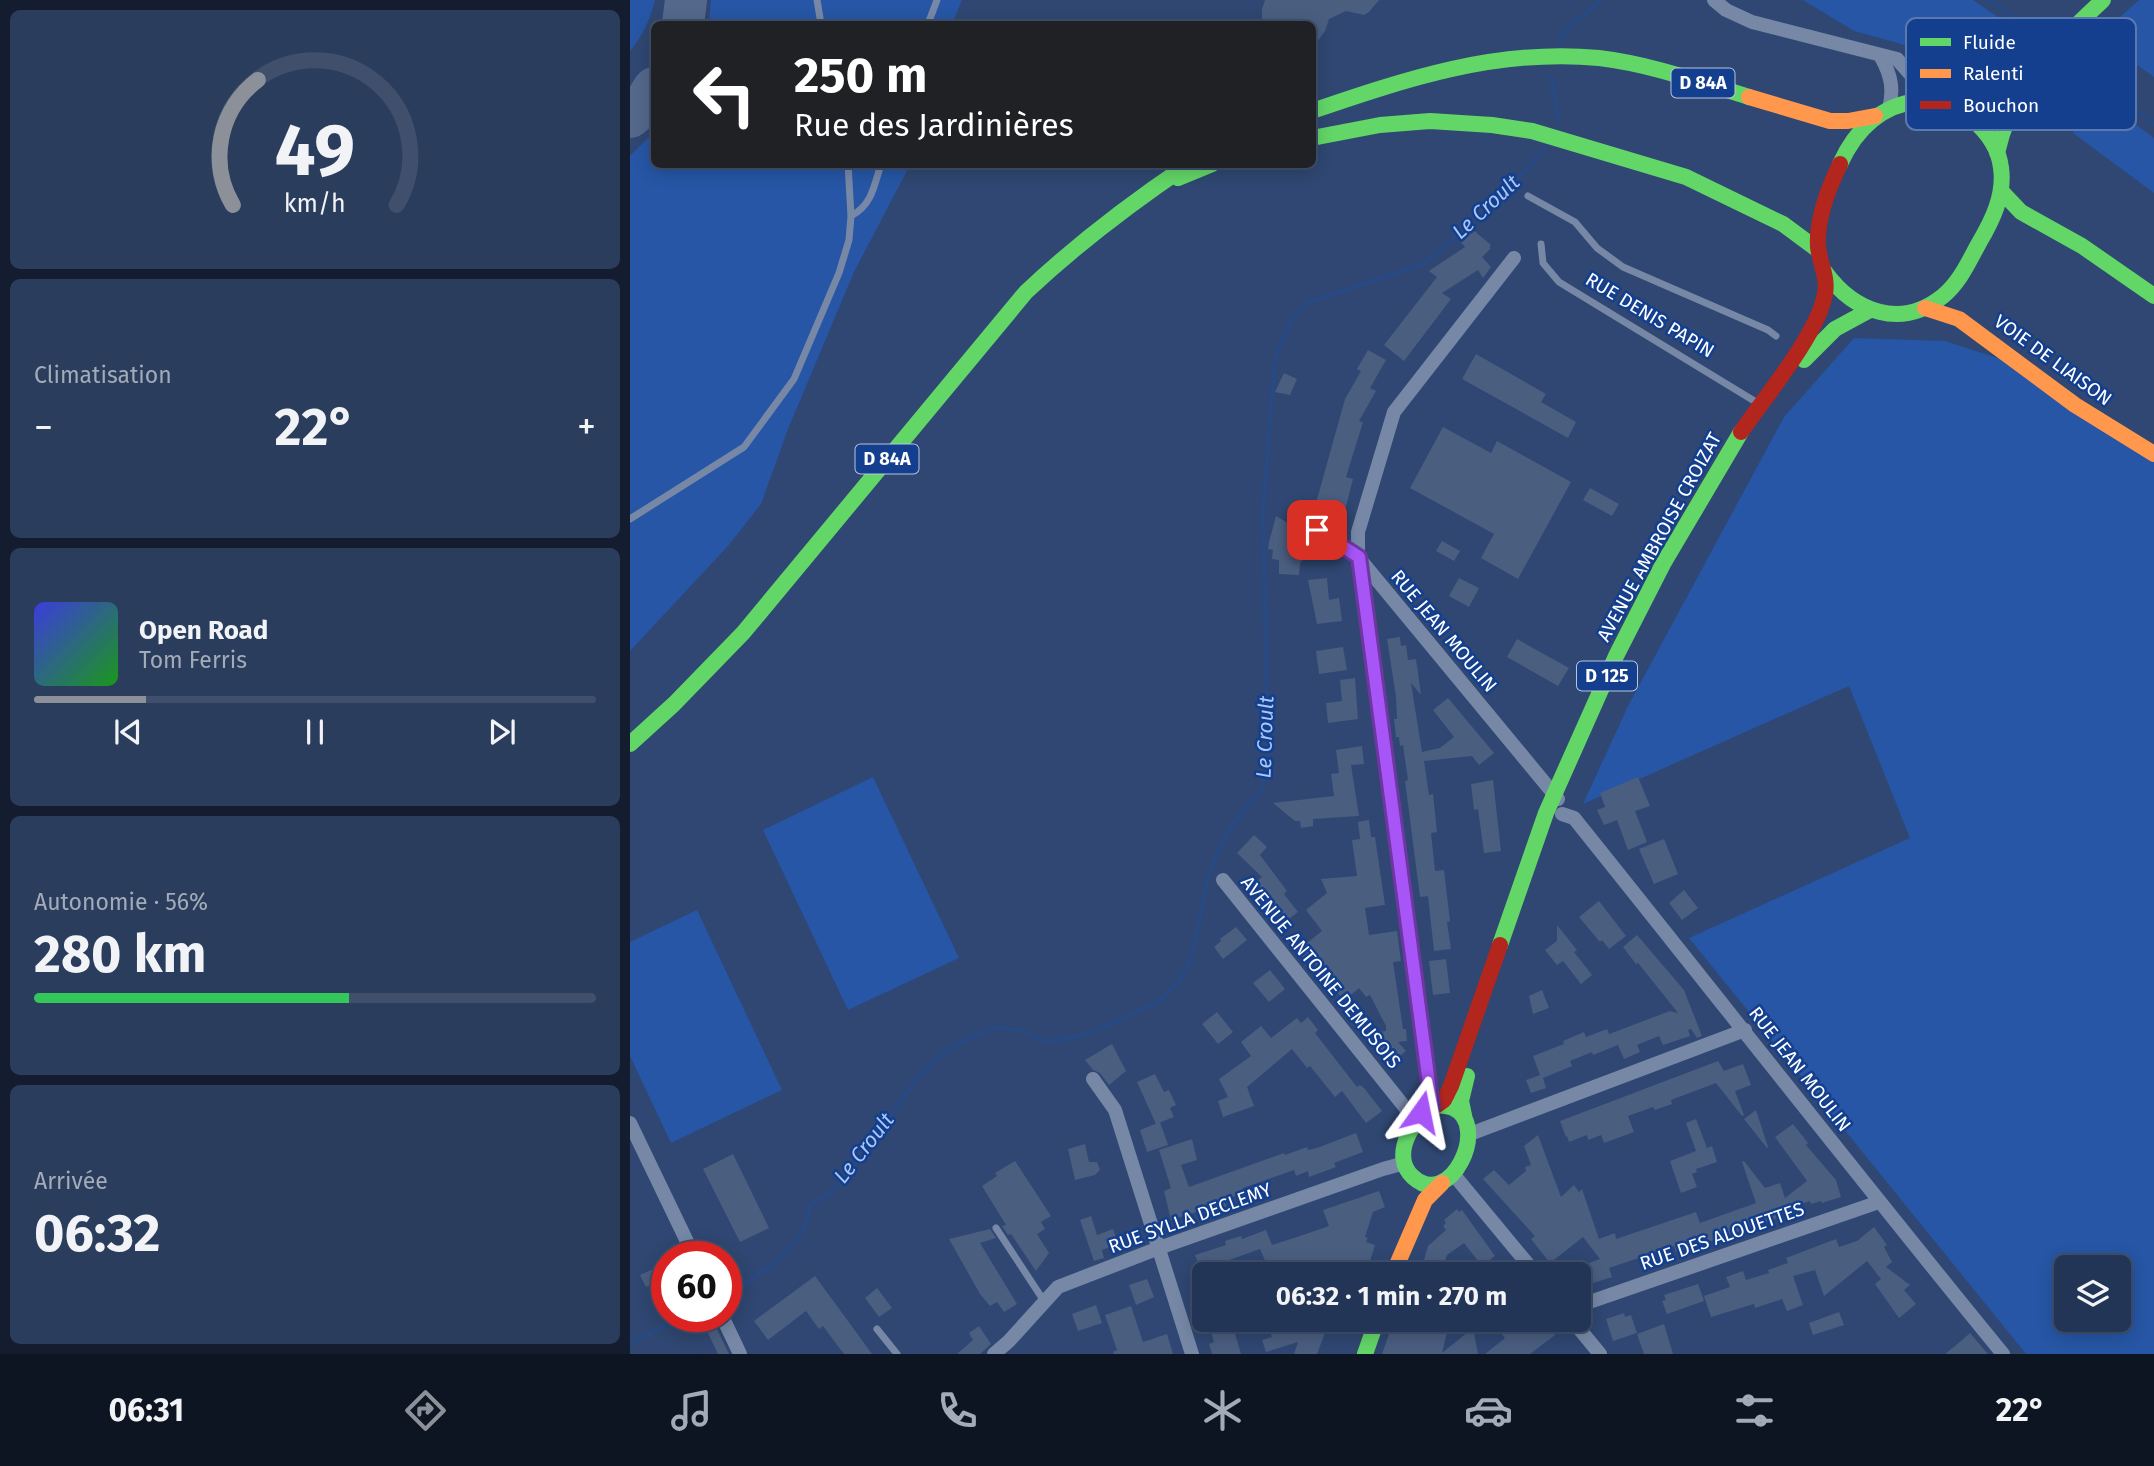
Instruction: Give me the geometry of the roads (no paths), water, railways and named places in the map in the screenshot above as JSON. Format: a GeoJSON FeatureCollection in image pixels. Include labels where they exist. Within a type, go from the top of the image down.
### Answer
{"type":"FeatureCollection","features":[{"type":"Feature","properties":{"kind":"main road"},"geometry":{"type":"LineString","coordinates":[[2085,18],[2103,0]]}},
{"type":"Feature","properties":{"kind":"main road","name":"D 84A"},"geometry":{"type":"LineString","coordinates":[[1316,110],[1447,67],[1528,55],[1622,61],[1830,121],[1848,121],[1882,113]]}},
{"type":"Feature","properties":{"kind":"main road"},"geometry":{"type":"LineString","coordinates":[[1906,104],[1882,113],[1855,135],[1820,218],[1818,250],[1825,272],[1847,297],[1870,310],[1899,314],[1925,308],[1944,296],[1960,276],[1995,214],[2002,192],[2002,171],[1997,153],[1982,130]]}},
{"type":"Feature","properties":{"kind":"main road"},"geometry":{"type":"LineString","coordinates":[[1316,137],[1380,125],[1430,121],[1532,131],[1686,177],[1725,194],[1800,234],[1818,250]]}},
{"type":"Feature","properties":{"kind":"main road"},"geometry":{"type":"LineString","coordinates":[[1997,153],[2002,130]]}},
{"type":"Feature","properties":{"kind":"main road","name":"D 84A"},"geometry":{"type":"LineString","coordinates":[[630,744],[693,685],[751,624],[1026,292],[1099,226],[1183,168]]}},
{"type":"Feature","properties":{"kind":"main road","name":"D 84A"},"geometry":{"type":"LineString","coordinates":[[1155,187],[1202,168]]}},
{"type":"Feature","properties":{"kind":"main road"},"geometry":{"type":"LineString","coordinates":[[2002,192],[2021,212],[2082,246],[2154,296]]}},
{"type":"Feature","properties":{"kind":"main road","name":"AVENUE AMBROISE CROIZAT"},"geometry":{"type":"LineString","coordinates":[[1434,1106],[1444,1100],[1451,1086],[1554,793],[1637,614],[1706,492],[1817,318],[1823,302],[1825,272]]}},
{"type":"Feature","properties":{"kind":"main road","name":"VOIE DE LIAISON"},"geometry":{"type":"LineString","coordinates":[[1925,308],[1959,318],[2075,405],[2154,454]]}},
{"type":"Feature","properties":{"kind":"main road","name":"AVENUE AMBROISE CROIZAT"},"geometry":{"type":"LineString","coordinates":[[1467,1127],[1461,1106],[1462,1092],[1530,895],[1605,713],[1645,629],[1736,461],[1802,362],[1835,329],[1870,310]]}},
{"type":"Feature","properties":{"kind":"main road"},"geometry":{"type":"LineString","coordinates":[[1396,1262],[1413,1196],[1406,1147],[1415,1120],[1424,1110],[1434,1106],[1454,1107],[1467,1127],[1448,1179],[1425,1200],[1398,1262]]}},
{"type":"Feature","properties":{"kind":"main road"},"geometry":{"type":"LineString","coordinates":[[1408,1169],[1427,1184],[1448,1179]]}},
{"type":"Feature","properties":{"kind":"main road"},"geometry":{"type":"LineString","coordinates":[[1365,1354],[1373,1332]]}},
{"type":"Feature","properties":{"kind":"street"},"geometry":{"type":"LineString","coordinates":[[1714,0],[1726,10],[1752,22],[1897,59],[1906,69]]}},
{"type":"Feature","properties":{"kind":"street"},"geometry":{"type":"LineString","coordinates":[[1881,57],[1889,72],[1892,86],[1882,113]]}},
{"type":"Feature","properties":{"kind":"street"},"geometry":{"type":"LineString","coordinates":[[1434,1106],[1359,557],[1358,532],[1394,412],[1514,258]]}},
{"type":"Feature","properties":{"kind":"street","name":"RUE JEAN MOULIN"},"geometry":{"type":"LineString","coordinates":[[1297,516],[1359,557],[1554,793]]}},
{"type":"Feature","properties":{"kind":"street"},"geometry":{"type":"LineString","coordinates":[[1530,895],[1529,880],[1558,800],[1554,793]]}},
{"type":"Feature","properties":{"kind":"street","name":"RUE JEAN MOULIN"},"geometry":{"type":"LineString","coordinates":[[1562,814],[1574,818],[2003,1354]]}},
{"type":"Feature","properties":{"kind":"street","name":"AVENUE ANTOINE DEMUSOIS"},"geometry":{"type":"LineString","coordinates":[[1223,880],[1415,1120]]}},
{"type":"Feature","properties":{"kind":"street"},"geometry":{"type":"LineString","coordinates":[[1467,1127],[1745,1030]]}},
{"type":"Feature","properties":{"kind":"street"},"geometry":{"type":"LineString","coordinates":[[1093,1079],[1115,1110],[1192,1354]]}},
{"type":"Feature","properties":{"kind":"street"},"geometry":{"type":"LineString","coordinates":[[630,1123],[687,1241]]}},
{"type":"Feature","properties":{"kind":"street","name":"RUE SYLLA DECLEMY"},"geometry":{"type":"LineString","coordinates":[[994,1354],[1008,1348],[1058,1287],[1382,1169],[1408,1169]]}},
{"type":"Feature","properties":{"kind":"street"},"geometry":{"type":"LineString","coordinates":[[1448,1179],[1525,1262]]}},
{"type":"Feature","properties":{"kind":"street","name":"RUE DES ALOUETTES"},"geometry":{"type":"LineString","coordinates":[[1591,1302],[1879,1202]]}},
{"type":"Feature","properties":{"kind":"street"},"geometry":{"type":"LineString","coordinates":[[730,1332],[740,1354]]}},
{"type":"Feature","properties":{"kind":"street"},"geometry":{"type":"LineString","coordinates":[[1583,1332],[1600,1354]]}},
{"type":"Feature","properties":{"kind":"lane"},"geometry":{"type":"LineString","coordinates":[[817,0],[820,21]]}},
{"type":"Feature","properties":{"kind":"lane"},"geometry":{"type":"LineString","coordinates":[[929,21],[937,0]]}},
{"type":"Feature","properties":{"kind":"lane"},"geometry":{"type":"LineString","coordinates":[[630,519],[744,447],[794,379],[839,273],[849,240],[851,216],[848,168]]}},
{"type":"Feature","properties":{"kind":"lane"},"geometry":{"type":"LineString","coordinates":[[851,216],[864,209],[872,195],[880,168]]}},
{"type":"Feature","properties":{"kind":"lane"},"geometry":{"type":"LineString","coordinates":[[1528,196],[1575,222],[1597,248],[1623,267],[1768,330],[1776,336]]}},
{"type":"Feature","properties":{"kind":"lane","name":"RUE DENIS PAPIN"},"geometry":{"type":"LineString","coordinates":[[1541,244],[1543,263],[1559,282],[1760,404]]}},
{"type":"Feature","properties":{"kind":"lane"},"geometry":{"type":"LineString","coordinates":[[996,1227],[1045,1302]]}},
{"type":"Feature","properties":{"kind":"lane"},"geometry":{"type":"LineString","coordinates":[[877,1329],[897,1354]]}},
{"type":"Feature","properties":{"kind":"waterway","name":"Le Croult"},"geometry":{"type":"LineString","coordinates":[[1559,42],[1570,26],[1602,0]]}},
{"type":"Feature","properties":{"kind":"waterway","name":"Le Croult"},"geometry":{"type":"LineString","coordinates":[[1988,0],[2014,18]]}},
{"type":"Feature","properties":{"kind":"waterway","name":"Le Croult"},"geometry":{"type":"LineString","coordinates":[[1551,75],[1558,120]]}},
{"type":"Feature","properties":{"kind":"waterway","name":"Le Croult"},"geometry":{"type":"LineString","coordinates":[[2136,111],[2154,124]]}},
{"type":"Feature","properties":{"kind":"waterway","name":"Le Croult"},"geometry":{"type":"LineString","coordinates":[[742,1285],[791,1246],[801,1234],[809,1206],[831,1192],[869,1147],[919,1077],[951,1047],[993,1027],[1023,1031],[1043,1041],[1090,1033],[1156,1003],[1178,984],[1192,956],[1209,873],[1227,834],[1263,789],[1268,756],[1263,511],[1275,359],[1290,321],[1309,302],[1425,263],[1498,200],[1544,149]]}},
{"type":"Feature","properties":{"kind":"waterway","name":"Le Croult"},"geometry":{"type":"LineString","coordinates":[[630,1343],[652,1332]]}}]}
